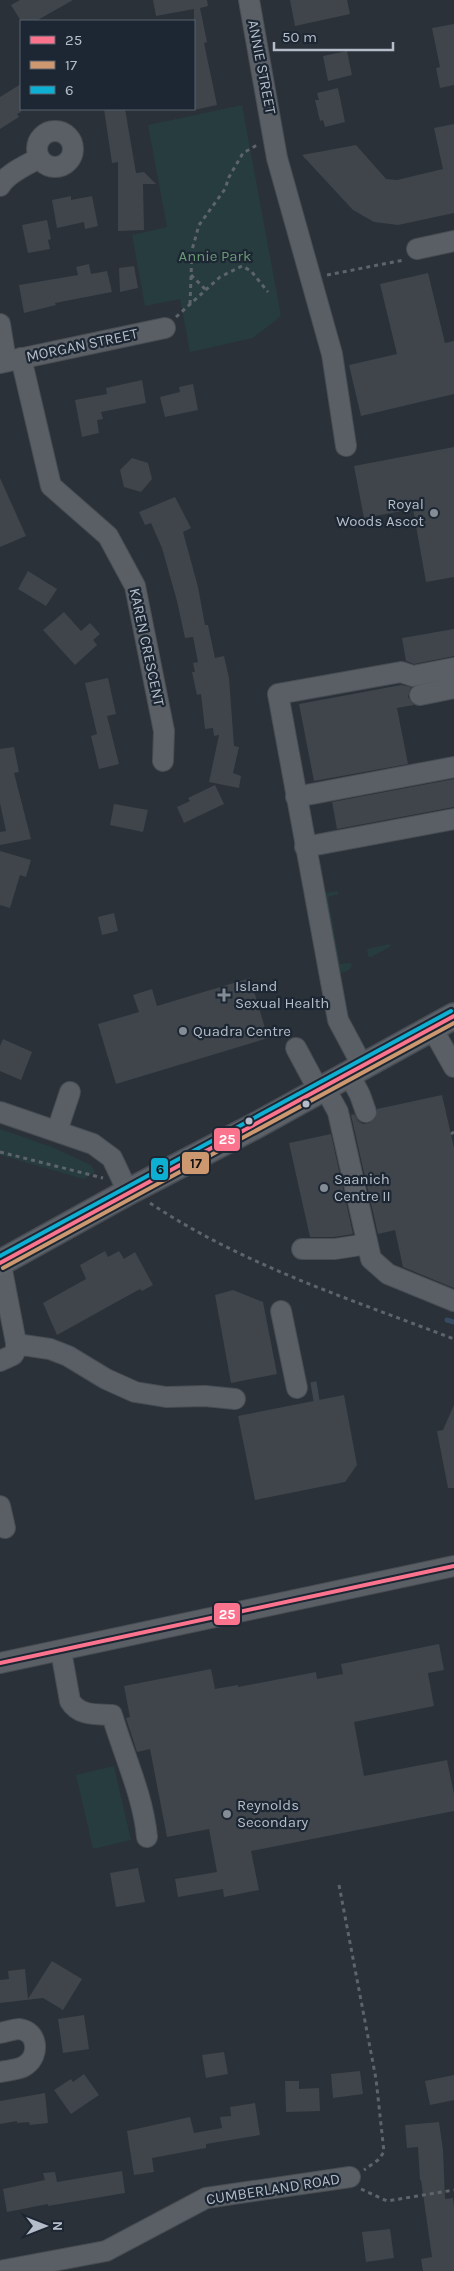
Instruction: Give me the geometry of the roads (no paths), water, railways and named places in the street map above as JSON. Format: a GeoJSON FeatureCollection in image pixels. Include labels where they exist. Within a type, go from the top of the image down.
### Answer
{"type":"FeatureCollection","features":[{"type":"Feature","properties":{"kind":"main road"},"geometry":{"type":"LineString","coordinates":[[0,1262],[136,1196],[454,1016]]}},
{"type":"Feature","properties":{"kind":"street","name":"ANNIE STREET"},"geometry":{"type":"LineString","coordinates":[[249,0],[275,134],[277,158],[332,354],[346,446]]}},
{"type":"Feature","properties":{"kind":"street"},"geometry":{"type":"LineString","coordinates":[[0,186],[2,182],[21,168],[39,158]]}},
{"type":"Feature","properties":{"kind":"street"},"geometry":{"type":"LineString","coordinates":[[417,249],[454,242]]}},
{"type":"Feature","properties":{"kind":"street","name":"KAREN CRESCENT"},"geometry":{"type":"LineString","coordinates":[[0,324],[9,361],[51,486],[108,536],[135,586],[164,731],[163,761]]}},
{"type":"Feature","properties":{"kind":"street","name":"MORGAN STREET"},"geometry":{"type":"LineString","coordinates":[[9,361],[165,328]]}},
{"type":"Feature","properties":{"kind":"street"},"geometry":{"type":"LineString","coordinates":[[366,1112],[360,1095],[356,1071],[338,1020],[278,694],[401,672],[413,676],[454,668]]}},
{"type":"Feature","properties":{"kind":"street"},"geometry":{"type":"LineString","coordinates":[[420,695],[454,688]]}},
{"type":"Feature","properties":{"kind":"street"},"geometry":{"type":"LineString","coordinates":[[296,797],[454,767]]}},
{"type":"Feature","properties":{"kind":"street"},"geometry":{"type":"LineString","coordinates":[[305,846],[454,819]]}},
{"type":"Feature","properties":{"kind":"street"},"geometry":{"type":"LineString","coordinates":[[432,1028],[454,1067]]}},
{"type":"Feature","properties":{"kind":"street"},"geometry":{"type":"LineString","coordinates":[[296,1048],[338,1112],[371,1259],[388,1274],[454,1301]]}},
{"type":"Feature","properties":{"kind":"street"},"geometry":{"type":"LineString","coordinates":[[57,1131],[70,1092]]}},
{"type":"Feature","properties":{"kind":"street"},"geometry":{"type":"LineString","coordinates":[[0,1112],[93,1144],[112,1158],[136,1196]]}},
{"type":"Feature","properties":{"kind":"street"},"geometry":{"type":"LineString","coordinates":[[302,1249],[335,1249],[361,1245]]}},
{"type":"Feature","properties":{"kind":"street"},"geometry":{"type":"LineString","coordinates":[[0,1262],[17,1348],[13,1355],[0,1360]]}},
{"type":"Feature","properties":{"kind":"street"},"geometry":{"type":"LineString","coordinates":[[281,1311],[296,1388]]}},
{"type":"Feature","properties":{"kind":"street"},"geometry":{"type":"LineString","coordinates":[[16,1344],[50,1349],[68,1356],[113,1383],[135,1392],[166,1397],[205,1396],[234,1399]]}},
{"type":"Feature","properties":{"kind":"street"},"geometry":{"type":"LineString","coordinates":[[0,1506],[5,1528]]}},
{"type":"Feature","properties":{"kind":"street"},"geometry":{"type":"LineString","coordinates":[[0,1663],[454,1566]]}},
{"type":"Feature","properties":{"kind":"street"},"geometry":{"type":"LineString","coordinates":[[60,1650],[65,1702],[83,1712],[112,1715],[125,1758],[137,1787],[147,1837]]}},
{"type":"Feature","properties":{"kind":"street"},"geometry":{"type":"LineString","coordinates":[[0,2033],[18,2029],[28,2032],[34,2040],[36,2051],[32,2060],[25,2067],[0,2072]]}},
{"type":"Feature","properties":{"kind":"street","name":"CUMBERLAND ROAD"},"geometry":{"type":"LineString","coordinates":[[0,2270],[106,2251],[206,2198],[350,2177]]}},
{"type":"Feature","properties":{"kind":"waterway"},"geometry":{"type":"LineString","coordinates":[[447,1320],[454,1322]]}},
{"type":"Feature","properties":{"kind":"tunnel"},"geometry":{"type":"LineString","coordinates":[[312,1392],[318,1391]]}},
{"type":"Feature","properties":{"kind":"place","name":"Royal Woods Ascot"},"geometry":{"type":"Point","coordinates":[434,513]}},
{"type":"Feature","properties":{"kind":"place","name":"Island Sexual Health"},"geometry":{"type":"Point","coordinates":[224,995]}},
{"type":"Feature","properties":{"kind":"place","name":"Quadra Centre"},"geometry":{"type":"Point","coordinates":[183,1031]}},
{"type":"Feature","properties":{"kind":"place","name":"Saanich Centre II"},"geometry":{"type":"Point","coordinates":[324,1188]}},
{"type":"Feature","properties":{"kind":"place","name":"Reynolds Secondary"},"geometry":{"type":"Point","coordinates":[227,1814]}},
{"type":"Feature","properties":{"kind":"park label","name":"Annie Park"},"geometry":{"type":"Point","coordinates":[215,256]}}]}
